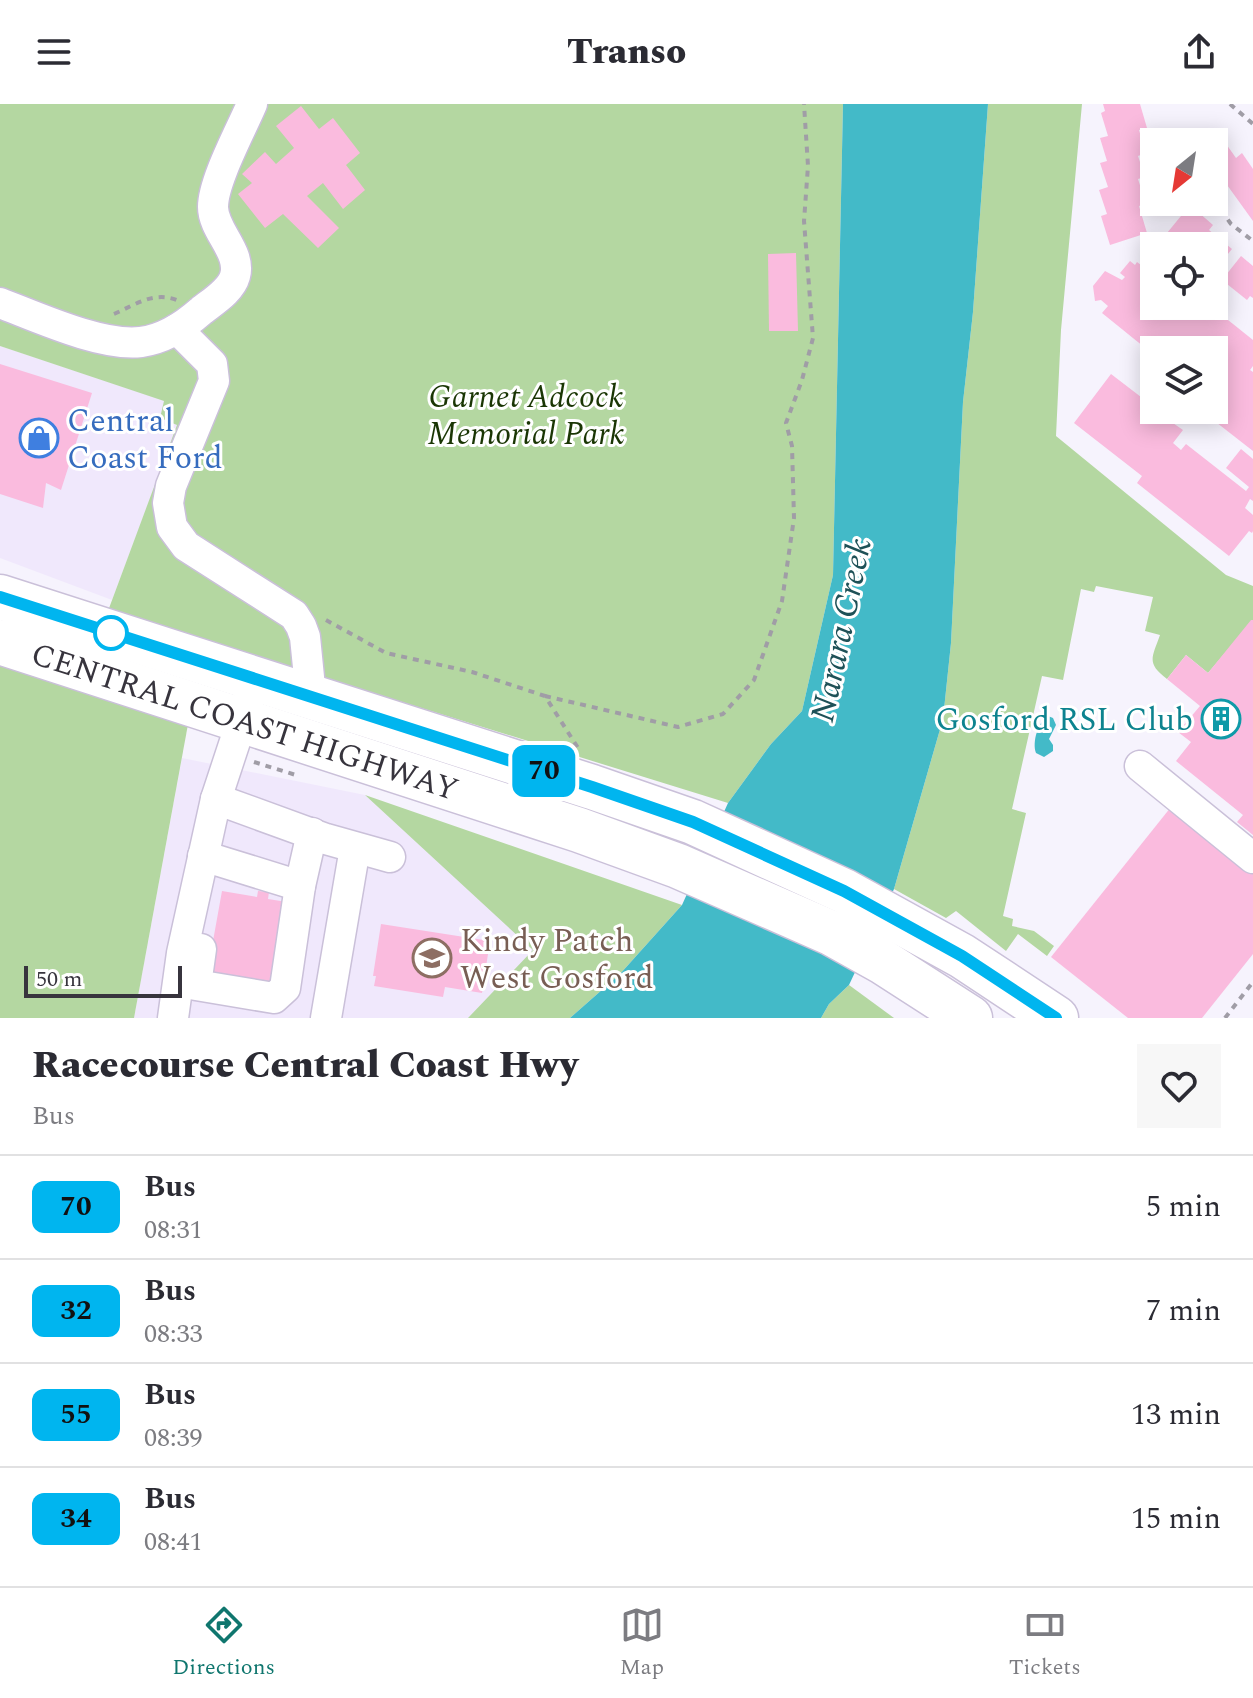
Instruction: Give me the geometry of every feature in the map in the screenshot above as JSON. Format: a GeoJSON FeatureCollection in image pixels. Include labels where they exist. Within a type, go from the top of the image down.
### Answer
{"type":"FeatureCollection","features":[{"type":"Feature","properties":{"kind":"highway","name":"CENTRAL COAST HIGHWAY"},"geometry":{"type":"LineString","coordinates":[[0,597],[693,822],[844,891],[962,956],[1056,1018]]}},
{"type":"Feature","properties":{"kind":"highway","name":"CENTRAL COAST HIGHWAY"},"geometry":{"type":"LineString","coordinates":[[0,642],[579,830],[678,866],[818,927],[883,962],[970,1018]]}},
{"type":"Feature","properties":{"kind":"lane"},"geometry":{"type":"LineString","coordinates":[[0,303],[113,341],[143,342],[225,292],[235,277],[235,260],[213,210],[216,188],[252,104]]}},
{"type":"Feature","properties":{"kind":"lane"},"geometry":{"type":"LineString","coordinates":[[181,317],[212,364],[214,381],[171,486],[168,503],[172,527],[186,546],[294,615],[305,637],[311,697]]}},
{"type":"Feature","properties":{"kind":"lane"},"geometry":{"type":"LineString","coordinates":[[173,1018],[182,953],[216,799],[255,679]]}},
{"type":"Feature","properties":{"kind":"lane"},"geometry":{"type":"LineString","coordinates":[[1140,766],[1253,858]]}},
{"type":"Feature","properties":{"kind":"lane"},"geometry":{"type":"LineString","coordinates":[[216,799],[355,848],[390,857]]}},
{"type":"Feature","properties":{"kind":"lane"},"geometry":{"type":"LineString","coordinates":[[200,870],[204,933],[196,985],[274,998],[285,988],[300,886],[312,833]]}},
{"type":"Feature","properties":{"kind":"lane"},"geometry":{"type":"LineString","coordinates":[[326,1018],[355,848]]}},
{"type":"Feature","properties":{"kind":"lane"},"geometry":{"type":"LineString","coordinates":[[200,870],[300,886]]}},
{"type":"Feature","properties":{"kind":"path"},"geometry":{"type":"LineString","coordinates":[[317,615],[386,653],[472,672],[545,696],[678,727],[723,714],[754,680],[782,601],[794,518],[792,446],[786,423],[813,338],[804,221],[808,166],[804,104]]}},
{"type":"Feature","properties":{"kind":"path"},"geometry":{"type":"LineString","coordinates":[[1230,104],[1253,124]]}},
{"type":"Feature","properties":{"kind":"path"},"geometry":{"type":"LineString","coordinates":[[1225,216],[1253,241]]}},
{"type":"Feature","properties":{"kind":"path"},"geometry":{"type":"LineString","coordinates":[[104,314],[113,314],[153,297],[166,296],[181,317]]}},
{"type":"Feature","properties":{"kind":"path"},"geometry":{"type":"LineString","coordinates":[[545,696],[579,749]]}},
{"type":"Feature","properties":{"kind":"path"},"geometry":{"type":"LineString","coordinates":[[1225,1018],[1253,982]]}},
{"type":"Feature","properties":{"kind":"shaded area"},"geometry":{"type":"Polygon","coordinates":[[[0,346],[165,401],[178,424],[112,600],[0,558],[0,346]]]}},
{"type":"Feature","properties":{"kind":"shaded area"},"geometry":{"type":"Polygon","coordinates":[[[182,758],[365,795],[534,950],[468,1018],[134,1018],[182,758]]]}},
{"type":"Feature","properties":{"kind":"green space","name":"Garnet Adcock Memorial Park"},"geometry":{"type":"Polygon","coordinates":[[[0,104],[843,104],[833,575],[802,711],[771,744],[728,803],[108,611],[177,425],[160,418],[164,401],[0,346],[0,104]]]}},
{"type":"Feature","properties":{"kind":"green space"},"geometry":{"type":"Polygon","coordinates":[[[988,104],[1082,104],[1061,330],[1056,436],[1226,575],[1253,586],[1253,620],[1208,673],[1186,655],[1167,679],[1153,664],[1160,635],[1145,631],[1153,597],[1096,586],[1094,592],[1081,589],[1063,680],[1042,676],[1012,809],[1026,813],[1003,916],[1013,919],[1012,926],[1034,931],[1054,946],[1047,956],[1018,934],[1006,951],[956,911],[946,918],[894,889],[943,719],[951,643],[963,402],[973,312],[988,104]]]}},
{"type":"Feature","properties":{"kind":"green space"},"geometry":{"type":"Polygon","coordinates":[[[0,651],[191,708],[134,1018],[0,1018],[0,651]]]}},
{"type":"Feature","properties":{"kind":"green space"},"geometry":{"type":"Polygon","coordinates":[[[365,795],[682,905],[620,974],[570,1018],[468,1018],[533,950],[365,795]]]}},
{"type":"Feature","properties":{"kind":"green space"},"geometry":{"type":"Polygon","coordinates":[[[849,985],[894,1018],[821,1018],[829,1004],[849,985]]]}},
{"type":"Feature","properties":{"kind":"water","name":"Narara Creek"},"geometry":{"type":"Polygon","coordinates":[[[843,104],[988,104],[973,312],[963,402],[951,643],[943,719],[894,889],[849,985],[829,1004],[821,1018],[570,1018],[620,974],[682,905],[728,803],[771,744],[802,711],[833,575],[843,104]]]}},
{"type":"Feature","properties":{"kind":"water"},"geometry":{"type":"Polygon","coordinates":[[[1048,716],[1053,718],[1056,725],[1049,739],[1053,751],[1044,757],[1036,753],[1035,738],[1048,716]]]}},
{"type":"Feature","properties":{"kind":"building"},"geometry":{"type":"Polygon","coordinates":[[[1103,104],[1140,104],[1147,128],[1139,130],[1138,156],[1140,216],[1147,232],[1110,245],[1101,216],[1107,214],[1099,190],[1108,187],[1100,163],[1107,161],[1100,138],[1108,136],[1101,113],[1105,111],[1103,104]]]}},
{"type":"Feature","properties":{"kind":"building"},"geometry":{"type":"Polygon","coordinates":[[[301,106],[319,129],[333,118],[360,153],[346,165],[365,190],[343,209],[323,183],[307,196],[339,228],[318,248],[283,214],[265,228],[238,194],[252,183],[242,174],[265,152],[276,164],[294,148],[276,126],[301,106]]]}},
{"type":"Feature","properties":{"kind":"building"},"geometry":{"type":"Polygon","coordinates":[[[1228,147],[1236,158],[1242,153],[1253,169],[1253,221],[1228,186],[1228,147]]]}},
{"type":"Feature","properties":{"kind":"building"},"geometry":{"type":"Polygon","coordinates":[[[1181,216],[1203,216],[1213,225],[1209,230],[1211,232],[1168,232],[1181,216]]]}},
{"type":"Feature","properties":{"kind":"building"},"geometry":{"type":"Polygon","coordinates":[[[796,253],[798,331],[769,331],[768,254],[796,253]]]}},
{"type":"Feature","properties":{"kind":"building"},"geometry":{"type":"Polygon","coordinates":[[[1241,256],[1253,266],[1253,298],[1250,296],[1247,300],[1228,285],[1228,272],[1241,256]]]}},
{"type":"Feature","properties":{"kind":"building"},"geometry":{"type":"Polygon","coordinates":[[[1130,261],[1140,264],[1140,320],[1228,320],[1253,340],[1253,366],[1250,370],[1253,372],[1253,451],[1218,424],[1228,424],[1228,336],[1140,336],[1140,344],[1102,313],[1108,306],[1101,300],[1095,301],[1093,286],[1105,271],[1122,280],[1125,277],[1120,273],[1130,261]]]}},
{"type":"Feature","properties":{"kind":"building","name":"Central Coast Ford"},"geometry":{"type":"Polygon","coordinates":[[[0,364],[92,393],[61,490],[46,483],[43,508],[0,494],[0,364]]]}},
{"type":"Feature","properties":{"kind":"building"},"geometry":{"type":"Polygon","coordinates":[[[1111,374],[1140,396],[1140,424],[1174,424],[1183,430],[1173,443],[1181,450],[1186,444],[1246,491],[1249,487],[1226,468],[1241,449],[1253,459],[1253,501],[1250,499],[1245,508],[1253,515],[1252,533],[1249,531],[1229,556],[1137,483],[1142,476],[1074,423],[1111,374]]]}},
{"type":"Feature","properties":{"kind":"building","name":"Gosford RSL Club"},"geometry":{"type":"Polygon","coordinates":[[[1251,620],[1253,835],[1237,822],[1243,815],[1176,761],[1191,742],[1178,732],[1200,706],[1167,679],[1186,655],[1208,673],[1251,620]]]}},
{"type":"Feature","properties":{"kind":"building"},"geometry":{"type":"Polygon","coordinates":[[[1171,807],[1253,846],[1253,954],[1202,1018],[1128,1018],[1051,957],[1171,807]]]}},
{"type":"Feature","properties":{"kind":"building"},"geometry":{"type":"Polygon","coordinates":[[[222,891],[257,897],[258,891],[269,892],[268,899],[287,902],[268,1008],[192,979],[199,938],[213,941],[222,891]]]}},
{"type":"Feature","properties":{"kind":"building","name":"Kindy Patch West Gosford"},"geometry":{"type":"Polygon","coordinates":[[[381,924],[490,941],[482,993],[445,987],[443,997],[374,986],[381,924]]]}},
{"type":"Feature","properties":{"kind":"bus line","name":"70"},"geometry":{"type":"LineString","coordinates":[[0,597],[693,822],[844,891],[962,956],[1056,1018]]}},
{"type":"Feature","properties":{"kind":"place","name":"Central Coast Ford"},"geometry":{"type":"Point","coordinates":[39,438]}},
{"type":"Feature","properties":{"kind":"place","name":"Gosford RSL Club"},"geometry":{"type":"Point","coordinates":[1221,719]}},
{"type":"Feature","properties":{"kind":"place","name":"Kindy Patch West Gosford"},"geometry":{"type":"Point","coordinates":[432,958]}}]}
